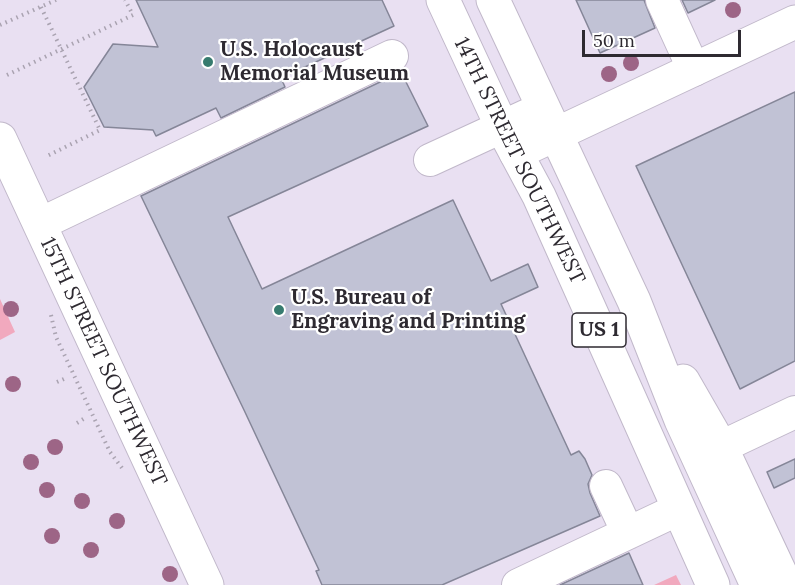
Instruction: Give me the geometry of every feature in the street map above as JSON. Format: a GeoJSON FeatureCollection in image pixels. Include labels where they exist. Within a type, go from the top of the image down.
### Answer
{"type":"FeatureCollection","features":[{"type":"Feature","properties":{"kind":"main road","name":"14TH STREET SOUTHWEST"},"geometry":{"type":"LineString","coordinates":[[443,0],[509,140],[539,196],[713,585]]}},
{"type":"Feature","properties":{"kind":"main road","name":"14TH STREET SOUTHWEST"},"geometry":{"type":"LineString","coordinates":[[493,0],[634,301],[681,420],[757,585]]}},
{"type":"Feature","properties":{"kind":"main road"},"geometry":{"type":"LineString","coordinates":[[509,140],[548,121],[694,70],[795,22]]}},
{"type":"Feature","properties":{"kind":"main road","name":"15TH STREET SOUTHWEST"},"geometry":{"type":"LineString","coordinates":[[0,139],[207,585]]}},
{"type":"Feature","properties":{"kind":"main road"},"geometry":{"type":"LineString","coordinates":[[634,301],[721,447],[786,585]]}},
{"type":"Feature","properties":{"kind":"street"},"geometry":{"type":"LineString","coordinates":[[662,0],[694,70]]}},
{"type":"Feature","properties":{"kind":"street"},"geometry":{"type":"LineString","coordinates":[[40,224],[392,56]]}},
{"type":"Feature","properties":{"kind":"street"},"geometry":{"type":"LineString","coordinates":[[430,160],[509,140]]}},
{"type":"Feature","properties":{"kind":"street"},"geometry":{"type":"LineString","coordinates":[[721,447],[795,412]]}},
{"type":"Feature","properties":{"kind":"street"},"geometry":{"type":"LineString","coordinates":[[606,486],[628,533]]}},
{"type":"Feature","properties":{"kind":"street"},"geometry":{"type":"LineString","coordinates":[[518,585],[679,509]]}},
{"type":"Feature","properties":{"kind":"path"},"geometry":{"type":"LineString","coordinates":[[0,25],[56,0]]}},
{"type":"Feature","properties":{"kind":"path"},"geometry":{"type":"LineString","coordinates":[[7,75],[132,15],[125,0]]}},
{"type":"Feature","properties":{"kind":"path"},"geometry":{"type":"LineString","coordinates":[[41,7],[100,130],[45,157]]}},
{"type":"Feature","properties":{"kind":"path"},"geometry":{"type":"LineString","coordinates":[[57,382],[66,378]]}},
{"type":"Feature","properties":{"kind":"path"},"geometry":{"type":"LineString","coordinates":[[77,423],[85,418]]}},
{"type":"Feature","properties":{"kind":"shaded area"},"geometry":{"type":"Polygon","coordinates":[[[0,299],[15,332],[0,340],[0,299]]]}},
{"type":"Feature","properties":{"kind":"shaded area"},"geometry":{"type":"Polygon","coordinates":[[[676,575],[681,585],[654,585],[676,575]]]}},
{"type":"Feature","properties":{"kind":"building","name":"U.S. Holocaust Memorial Museum"},"geometry":{"type":"Polygon","coordinates":[[[136,0],[382,0],[394,26],[281,78],[285,87],[221,118],[216,108],[156,136],[153,130],[104,127],[84,87],[113,44],[158,47],[136,0]]]}},
{"type":"Feature","properties":{"kind":"building"},"geometry":{"type":"Polygon","coordinates":[[[576,0],[644,0],[655,28],[600,53],[576,0]]]}},
{"type":"Feature","properties":{"kind":"building"},"geometry":{"type":"Polygon","coordinates":[[[682,0],[715,0],[688,13],[682,0]]]}},
{"type":"Feature","properties":{"kind":"building","name":"U.S. Bureau of Engraving and Printing"},"geometry":{"type":"Polygon","coordinates":[[[401,72],[428,126],[228,217],[262,289],[453,200],[491,281],[528,264],[538,287],[501,304],[571,455],[579,451],[585,459],[592,475],[588,484],[590,493],[600,516],[442,585],[322,585],[316,571],[319,570],[141,196],[401,72]]]}},
{"type":"Feature","properties":{"kind":"building"},"geometry":{"type":"Polygon","coordinates":[[[795,92],[795,361],[740,389],[636,166],[795,92]]]}},
{"type":"Feature","properties":{"kind":"building"},"geometry":{"type":"Polygon","coordinates":[[[795,459],[795,478],[774,488],[767,472],[795,459]]]}},
{"type":"Feature","properties":{"kind":"building"},"geometry":{"type":"Polygon","coordinates":[[[629,553],[643,585],[560,585],[629,553]]]}},
{"type":"Feature","properties":{"kind":"place","name":"U.S. Holocaust Memorial Museum"},"geometry":{"type":"Point","coordinates":[208,62]}},
{"type":"Feature","properties":{"kind":"place","name":"U.S. Bureau of Engraving and Printing"},"geometry":{"type":"Point","coordinates":[279,310]}}]}
